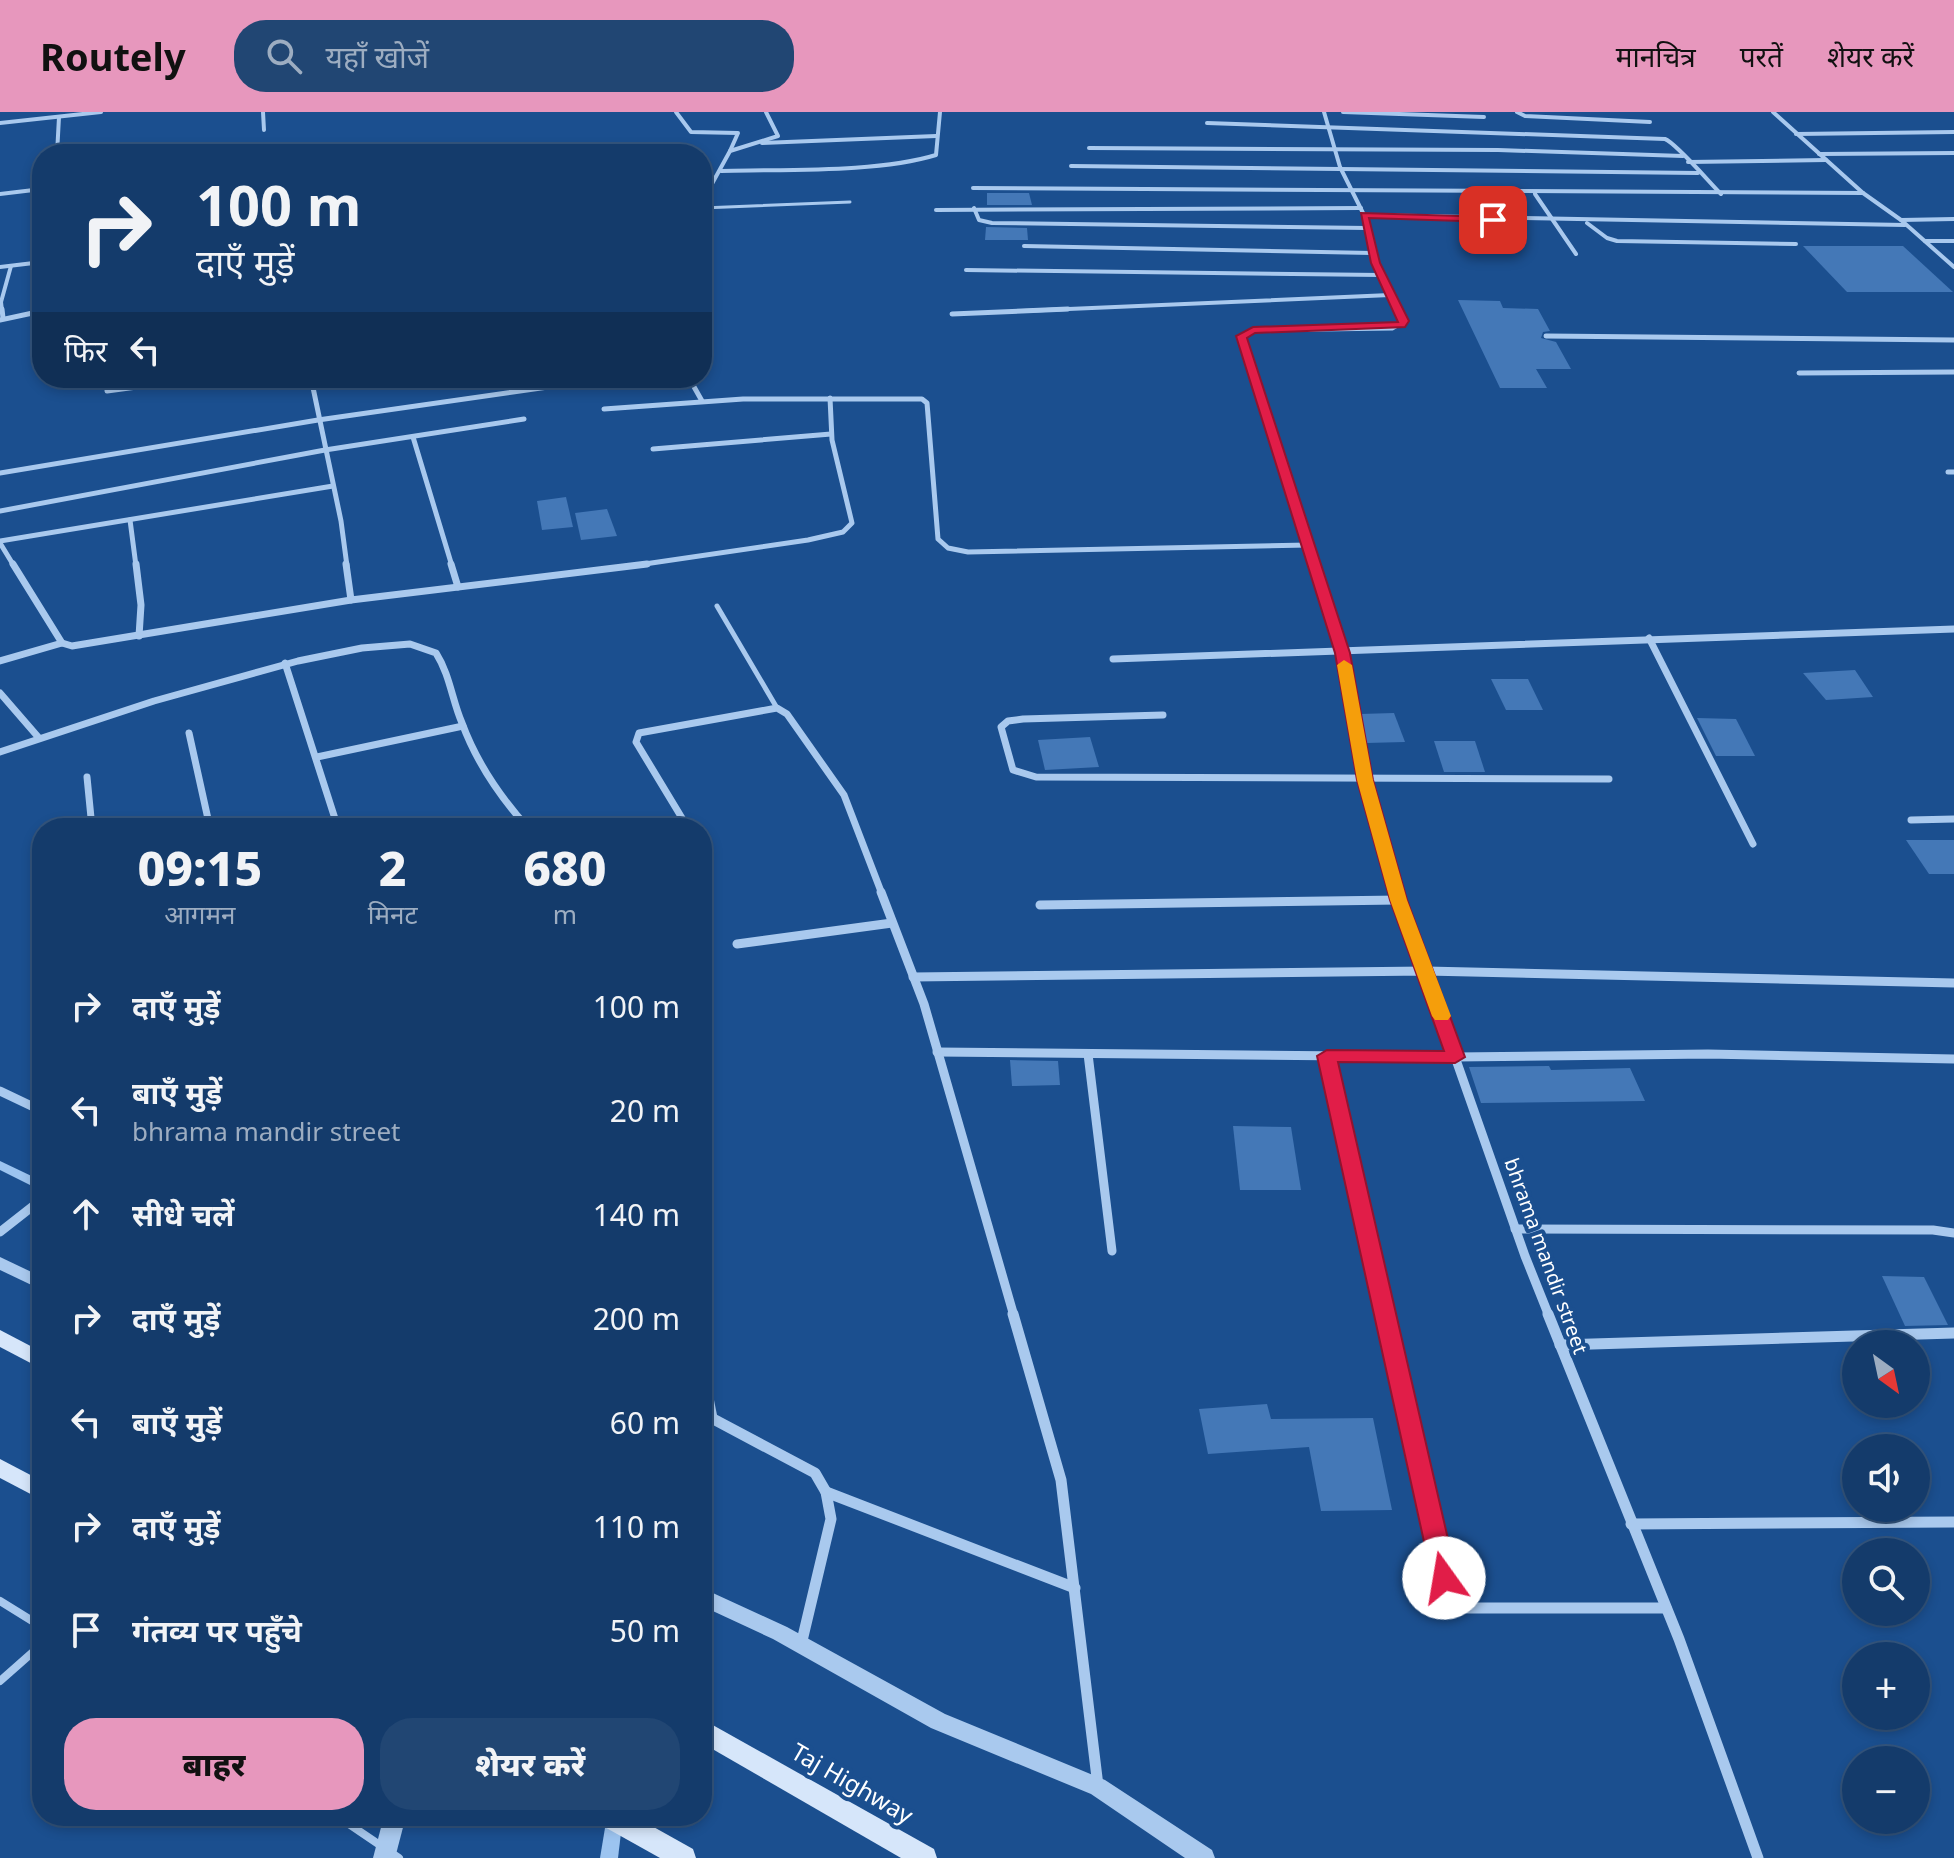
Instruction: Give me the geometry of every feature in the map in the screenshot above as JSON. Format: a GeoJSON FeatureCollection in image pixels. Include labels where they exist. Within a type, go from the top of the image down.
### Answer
{"type":"FeatureCollection","features":[{"type":"Feature","properties":{"kind":"main road"},"geometry":{"type":"LineString","coordinates":[[0,1338],[32,1356]]}},
{"type":"Feature","properties":{"kind":"main road"},"geometry":{"type":"LineString","coordinates":[[0,1468],[32,1486]]}},
{"type":"Feature","properties":{"kind":"main road","name":"Taj Highway"},"geometry":{"type":"LineString","coordinates":[[712,1736],[925,1858]]}},
{"type":"Feature","properties":{"kind":"main road"},"geometry":{"type":"LineString","coordinates":[[628,1826],[684,1858]]}},
{"type":"Feature","properties":{"kind":"street"},"geometry":{"type":"LineString","coordinates":[[0,123],[101,112]]}},
{"type":"Feature","properties":{"kind":"street"},"geometry":{"type":"LineString","coordinates":[[263,112],[264,130]]}},
{"type":"Feature","properties":{"kind":"street"},"geometry":{"type":"LineString","coordinates":[[676,112],[691,132],[738,133],[712,186]]}},
{"type":"Feature","properties":{"kind":"street"},"geometry":{"type":"LineString","coordinates":[[730,151],[778,136],[766,112]]}},
{"type":"Feature","properties":{"kind":"street"},"geometry":{"type":"LineString","coordinates":[[721,171],[915,161],[936,155],[940,112]]}},
{"type":"Feature","properties":{"kind":"street"},"geometry":{"type":"LineString","coordinates":[[952,314],[1390,295],[1372,253],[1364,215],[1340,167],[1324,112]]}},
{"type":"Feature","properties":{"kind":"street"},"geometry":{"type":"LineString","coordinates":[[1343,112],[1484,117]]}},
{"type":"Feature","properties":{"kind":"street"},"geometry":{"type":"LineString","coordinates":[[1517,112],[1525,116],[1650,122]]}},
{"type":"Feature","properties":{"kind":"street"},"geometry":{"type":"LineString","coordinates":[[1773,112],[1863,193],[1953,265]]}},
{"type":"Feature","properties":{"kind":"street"},"geometry":{"type":"LineString","coordinates":[[58,144],[59,117]]}},
{"type":"Feature","properties":{"kind":"street"},"geometry":{"type":"LineString","coordinates":[[1207,123],[1660,139],[1674,142],[1688,162],[1721,194]]}},
{"type":"Feature","properties":{"kind":"street"},"geometry":{"type":"LineString","coordinates":[[1796,134],[1954,132]]}},
{"type":"Feature","properties":{"kind":"street"},"geometry":{"type":"LineString","coordinates":[[762,143],[936,136]]}},
{"type":"Feature","properties":{"kind":"street"},"geometry":{"type":"LineString","coordinates":[[1089,148],[1498,150],[1683,156]]}},
{"type":"Feature","properties":{"kind":"street"},"geometry":{"type":"LineString","coordinates":[[1819,154],[1954,153]]}},
{"type":"Feature","properties":{"kind":"street"},"geometry":{"type":"LineString","coordinates":[[1688,162],[1826,160]]}},
{"type":"Feature","properties":{"kind":"street"},"geometry":{"type":"LineString","coordinates":[[1071,166],[1698,173]]}},
{"type":"Feature","properties":{"kind":"street"},"geometry":{"type":"LineString","coordinates":[[973,188],[1352,189],[1535,194],[1863,193]]}},
{"type":"Feature","properties":{"kind":"street"},"geometry":{"type":"LineString","coordinates":[[0,194],[32,190]]}},
{"type":"Feature","properties":{"kind":"street"},"geometry":{"type":"LineString","coordinates":[[1535,194],[1576,254]]}},
{"type":"Feature","properties":{"kind":"street"},"geometry":{"type":"LineString","coordinates":[[974,208],[979,220],[992,223],[1367,228]]}},
{"type":"Feature","properties":{"kind":"street"},"geometry":{"type":"LineString","coordinates":[[936,210],[1361,208]]}},
{"type":"Feature","properties":{"kind":"street"},"geometry":{"type":"LineString","coordinates":[[1364,215],[1551,221],[1903,222],[1954,219]]}},
{"type":"Feature","properties":{"kind":"street"},"geometry":{"type":"LineString","coordinates":[[1585,221],[1607,238],[1617,241],[1796,244]]}},
{"type":"Feature","properties":{"kind":"street"},"geometry":{"type":"LineString","coordinates":[[1925,241],[1954,241]]}},
{"type":"Feature","properties":{"kind":"street"},"geometry":{"type":"LineString","coordinates":[[1024,246],[1372,253]]}},
{"type":"Feature","properties":{"kind":"street"},"geometry":{"type":"LineString","coordinates":[[0,267],[32,263]]}},
{"type":"Feature","properties":{"kind":"street"},"geometry":{"type":"LineString","coordinates":[[11,266],[1,302],[2,319],[32,313]]}},
{"type":"Feature","properties":{"kind":"street"},"geometry":{"type":"LineString","coordinates":[[966,270],[1381,275]]}},
{"type":"Feature","properties":{"kind":"street","name":"bhrama mandir street"},"geometry":{"type":"LineString","coordinates":[[1390,295],[1404,321],[1401,325],[1253,330],[1241,336],[1342,653],[1365,780],[1399,900],[1515,1229],[1666,1608],[1758,1858]]}},
{"type":"Feature","properties":{"kind":"street"},"geometry":{"type":"LineString","coordinates":[[1546,336],[1954,340]]}},
{"type":"Feature","properties":{"kind":"street"},"geometry":{"type":"LineString","coordinates":[[1799,373],[1954,372]]}},
{"type":"Feature","properties":{"kind":"street"},"geometry":{"type":"LineString","coordinates":[[107,391],[129,388]]}},
{"type":"Feature","properties":{"kind":"street"},"geometry":{"type":"LineString","coordinates":[[313,388],[341,521],[351,600]]}},
{"type":"Feature","properties":{"kind":"street"},"geometry":{"type":"LineString","coordinates":[[0,473],[318,420],[541,388]]}},
{"type":"Feature","properties":{"kind":"street"},"geometry":{"type":"LineString","coordinates":[[695,388],[702,401]]}},
{"type":"Feature","properties":{"kind":"street"},"geometry":{"type":"LineString","coordinates":[[604,409],[702,401],[912,397],[927,403],[938,539],[948,548],[968,552],[1308,545]]}},
{"type":"Feature","properties":{"kind":"street"},"geometry":{"type":"LineString","coordinates":[[0,661],[62,643],[86,645],[351,600],[694,558],[843,532],[852,523],[831,434],[830,398]]}},
{"type":"Feature","properties":{"kind":"street"},"geometry":{"type":"LineString","coordinates":[[0,511],[325,450],[524,419]]}},
{"type":"Feature","properties":{"kind":"street"},"geometry":{"type":"LineString","coordinates":[[653,449],[831,434]]}},
{"type":"Feature","properties":{"kind":"street"},"geometry":{"type":"LineString","coordinates":[[413,437],[458,587]]}},
{"type":"Feature","properties":{"kind":"street"},"geometry":{"type":"LineString","coordinates":[[62,643],[0,542],[333,486]]}},
{"type":"Feature","properties":{"kind":"street"},"geometry":{"type":"LineString","coordinates":[[130,520],[141,605],[139,636]]}},
{"type":"Feature","properties":{"kind":"street"},"geometry":{"type":"LineString","coordinates":[[1113,659],[1954,629]]}},
{"type":"Feature","properties":{"kind":"street"},"geometry":{"type":"LineString","coordinates":[[1649,638],[1753,844]]}},
{"type":"Feature","properties":{"kind":"street"},"geometry":{"type":"LineString","coordinates":[[0,752],[122,709],[285,663],[394,645],[426,645],[437,653],[463,726],[506,805],[518,818]]}},
{"type":"Feature","properties":{"kind":"street"},"geometry":{"type":"LineString","coordinates":[[285,663],[335,818]]}},
{"type":"Feature","properties":{"kind":"street"},"geometry":{"type":"LineString","coordinates":[[0,693],[39,738]]}},
{"type":"Feature","properties":{"kind":"street"},"geometry":{"type":"LineString","coordinates":[[682,818],[636,742],[639,733],[777,708],[787,714],[844,795],[913,977],[937,1052],[1061,1480],[1098,1787]]}},
{"type":"Feature","properties":{"kind":"street"},"geometry":{"type":"LineString","coordinates":[[1163,715],[1013,720],[1001,727],[1012,767],[1017,773],[1031,777],[1609,779]]}},
{"type":"Feature","properties":{"kind":"street"},"geometry":{"type":"LineString","coordinates":[[317,757],[463,726]]}},
{"type":"Feature","properties":{"kind":"street"},"geometry":{"type":"LineString","coordinates":[[189,733],[208,818]]}},
{"type":"Feature","properties":{"kind":"street"},"geometry":{"type":"LineString","coordinates":[[87,777],[91,818]]}},
{"type":"Feature","properties":{"kind":"street"},"geometry":{"type":"LineString","coordinates":[[1911,820],[1954,819]]}},
{"type":"Feature","properties":{"kind":"street"},"geometry":{"type":"LineString","coordinates":[[1040,905],[1399,900]]}},
{"type":"Feature","properties":{"kind":"street"},"geometry":{"type":"LineString","coordinates":[[737,944],[892,923]]}},
{"type":"Feature","properties":{"kind":"street"},"geometry":{"type":"LineString","coordinates":[[913,977],[1426,971],[1954,983]]}},
{"type":"Feature","properties":{"kind":"street"},"geometry":{"type":"LineString","coordinates":[[937,1052],[1455,1057],[1708,1054],[1954,1059]]}},
{"type":"Feature","properties":{"kind":"street"},"geometry":{"type":"LineString","coordinates":[[1088,1054],[1112,1251]]}},
{"type":"Feature","properties":{"kind":"street"},"geometry":{"type":"LineString","coordinates":[[1327,1056],[1451,1608],[1666,1608]]}},
{"type":"Feature","properties":{"kind":"street"},"geometry":{"type":"LineString","coordinates":[[0,1091],[32,1106]]}},
{"type":"Feature","properties":{"kind":"street"},"geometry":{"type":"LineString","coordinates":[[0,1232],[32,1207]]}},
{"type":"Feature","properties":{"kind":"street"},"geometry":{"type":"LineString","coordinates":[[1515,1229],[1933,1230],[1954,1233]]}},
{"type":"Feature","properties":{"kind":"street"},"geometry":{"type":"LineString","coordinates":[[0,1263],[32,1279]]}},
{"type":"Feature","properties":{"kind":"street"},"geometry":{"type":"LineString","coordinates":[[1560,1345],[1954,1333]]}},
{"type":"Feature","properties":{"kind":"street"},"geometry":{"type":"LineString","coordinates":[[712,1418],[815,1473],[826,1492],[831,1519],[801,1645]]}},
{"type":"Feature","properties":{"kind":"street"},"geometry":{"type":"LineString","coordinates":[[826,1492],[1075,1588]]}},
{"type":"Feature","properties":{"kind":"street"},"geometry":{"type":"LineString","coordinates":[[1631,1524],[1954,1522]]}},
{"type":"Feature","properties":{"kind":"street"},"geometry":{"type":"LineString","coordinates":[[712,1602],[780,1633],[938,1721],[1098,1787],[1204,1858]]}},
{"type":"Feature","properties":{"kind":"street"},"geometry":{"type":"LineString","coordinates":[[389,1855],[393,1826]]}},
{"type":"Feature","properties":{"kind":"lane"},"geometry":{"type":"LineString","coordinates":[[712,208],[850,202]]}},
{"type":"Feature","properties":{"kind":"lane"},"geometry":{"type":"LineString","coordinates":[[717,606],[777,708]]}},
{"type":"Feature","properties":{"kind":"lane"},"geometry":{"type":"LineString","coordinates":[[0,1601],[32,1621]]}},
{"type":"Feature","properties":{"kind":"lane"},"geometry":{"type":"LineString","coordinates":[[0,1681],[32,1653]]}},
{"type":"Feature","properties":{"kind":"lane"},"geometry":{"type":"LineString","coordinates":[[350,1826],[389,1855]]}},
{"type":"Feature","properties":{"kind":"building"},"geometry":{"type":"Polygon","coordinates":[[[987,193],[1029,193],[1032,205],[987,205],[987,193]]]}},
{"type":"Feature","properties":{"kind":"building"},"geometry":{"type":"Polygon","coordinates":[[[986,227],[1027,228],[1028,240],[985,240],[986,227]]]}},
{"type":"Feature","properties":{"kind":"building"},"geometry":{"type":"Polygon","coordinates":[[[1803,246],[1903,246],[1953,292],[1847,292],[1803,246]]]}},
{"type":"Feature","properties":{"kind":"building"},"geometry":{"type":"Polygon","coordinates":[[[1458,300],[1500,301],[1503,308],[1538,309],[1550,331],[1543,332],[1541,338],[1556,342],[1571,369],[1536,369],[1547,388],[1500,388],[1458,300]]]}},
{"type":"Feature","properties":{"kind":"building"},"geometry":{"type":"Polygon","coordinates":[[[566,497],[573,527],[542,530],[537,501],[566,497]]]}},
{"type":"Feature","properties":{"kind":"building"},"geometry":{"type":"Polygon","coordinates":[[[607,509],[617,536],[581,540],[575,513],[607,509]]]}},
{"type":"Feature","properties":{"kind":"building"},"geometry":{"type":"Polygon","coordinates":[[[1855,670],[1873,697],[1826,700],[1803,673],[1855,670]]]}},
{"type":"Feature","properties":{"kind":"building"},"geometry":{"type":"Polygon","coordinates":[[[1491,679],[1528,679],[1543,710],[1506,710],[1491,679]]]}},
{"type":"Feature","properties":{"kind":"building"},"geometry":{"type":"Polygon","coordinates":[[[1394,713],[1405,742],[1366,743],[1360,714],[1394,713]]]}},
{"type":"Feature","properties":{"kind":"building"},"geometry":{"type":"Polygon","coordinates":[[[1697,718],[1736,719],[1755,756],[1716,756],[1697,718]]]}},
{"type":"Feature","properties":{"kind":"building"},"geometry":{"type":"Polygon","coordinates":[[[1090,737],[1099,767],[1045,770],[1038,740],[1090,737]]]}},
{"type":"Feature","properties":{"kind":"building"},"geometry":{"type":"Polygon","coordinates":[[[1434,741],[1475,741],[1485,772],[1444,772],[1434,741]]]}},
{"type":"Feature","properties":{"kind":"building"},"geometry":{"type":"Polygon","coordinates":[[[1906,840],[1954,840],[1954,874],[1929,874],[1906,840]]]}},
{"type":"Feature","properties":{"kind":"building"},"geometry":{"type":"Polygon","coordinates":[[[1010,1060],[1058,1061],[1060,1085],[1012,1086],[1010,1060]]]}},
{"type":"Feature","properties":{"kind":"building"},"geometry":{"type":"Polygon","coordinates":[[[1549,1066],[1551,1070],[1630,1068],[1645,1101],[1481,1103],[1469,1067],[1549,1066]]]}},
{"type":"Feature","properties":{"kind":"building"},"geometry":{"type":"Polygon","coordinates":[[[1233,1126],[1291,1127],[1301,1190],[1240,1190],[1233,1126]]]}},
{"type":"Feature","properties":{"kind":"building"},"geometry":{"type":"Polygon","coordinates":[[[1882,1276],[1924,1277],[1948,1325],[1905,1326],[1882,1276]]]}},
{"type":"Feature","properties":{"kind":"building"},"geometry":{"type":"Polygon","coordinates":[[[1267,1404],[1271,1419],[1373,1418],[1392,1510],[1321,1511],[1309,1447],[1208,1454],[1199,1409],[1267,1404]]]}},
{"type":"Feature","properties":{"kind":"waterway"},"geometry":{"type":"LineString","coordinates":[[0,1165],[32,1181]]}},
{"type":"Feature","properties":{"kind":"waterway"},"geometry":{"type":"LineString","coordinates":[[609,1858],[614,1826]]}},
{"type":"Feature","properties":{"kind":"slow traffic"},"geometry":{"type":"LineString","coordinates":[[1344,665],[1365,780],[1399,900],[1441,1016]]}},
{"type":"Feature","properties":{"kind":"route"},"geometry":{"type":"LineString","coordinates":[[1444,1578],[1327,1056],[1455,1057],[1399,900],[1365,780],[1342,653],[1241,336],[1253,330],[1392,328],[1401,325],[1404,321],[1375,263],[1364,215],[1493,220]]}}]}
